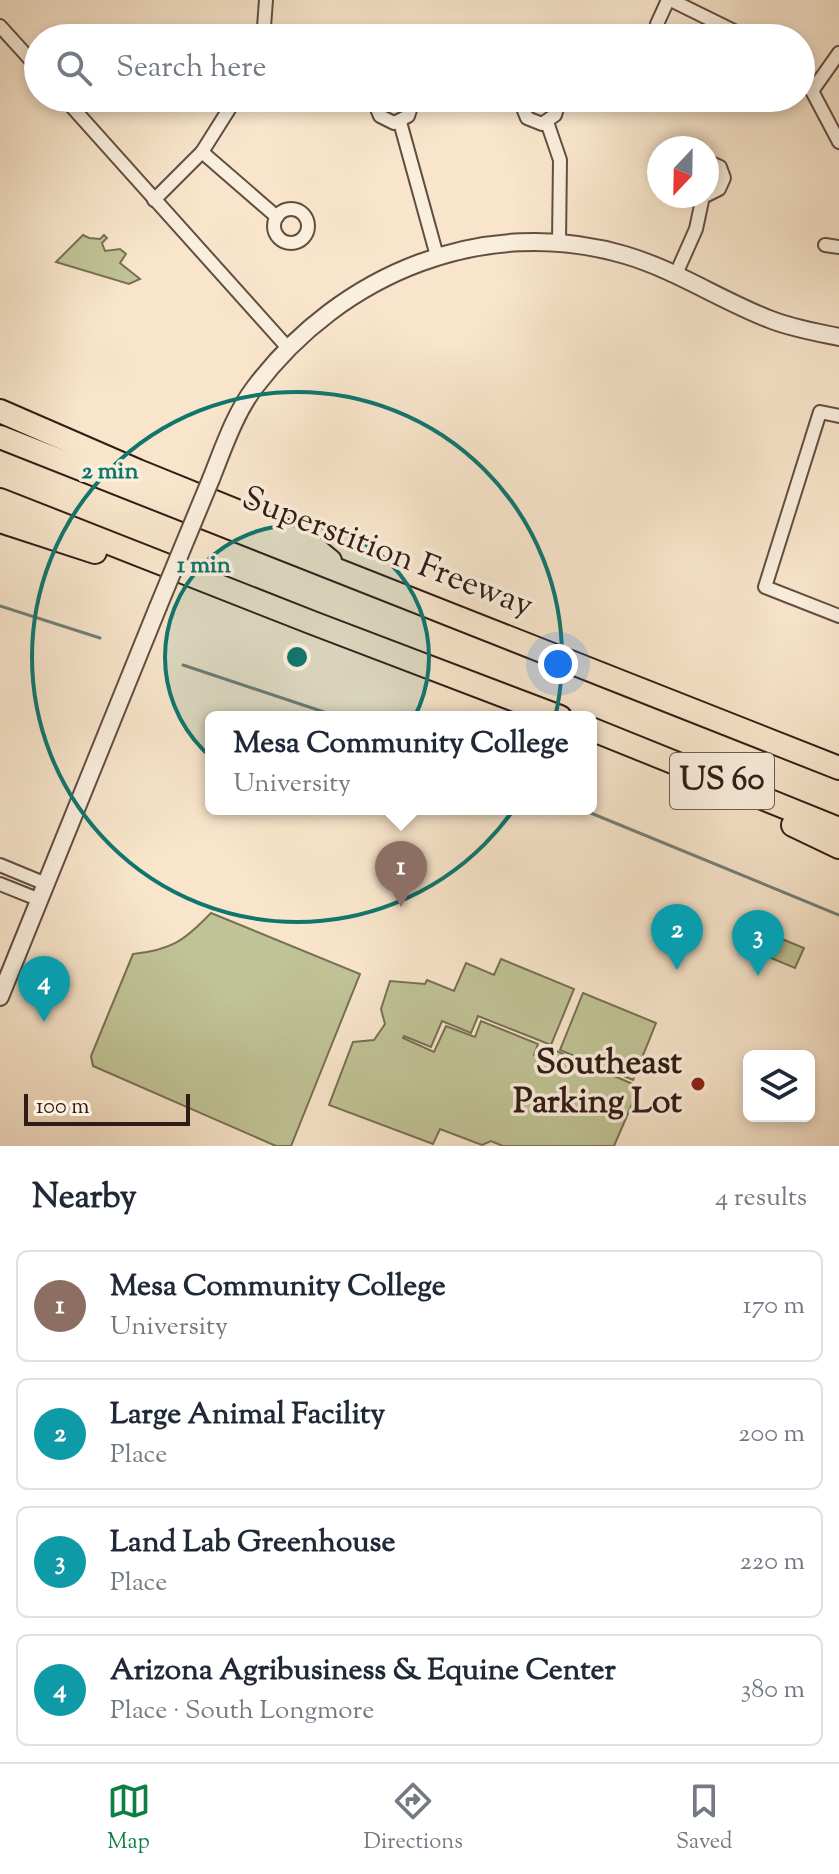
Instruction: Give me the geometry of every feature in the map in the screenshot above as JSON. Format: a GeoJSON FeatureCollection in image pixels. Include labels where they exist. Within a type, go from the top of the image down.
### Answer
{"type":"FeatureCollection","features":[{"type":"Feature","properties":{"kind":"highway"},"geometry":{"type":"LineString","coordinates":[[0,411],[301,537],[347,574]]}},
{"type":"Feature","properties":{"kind":"highway","name":"Superstition Freeway"},"geometry":{"type":"LineString","coordinates":[[0,437],[621,679],[839,768]]}},
{"type":"Feature","properties":{"kind":"highway"},"geometry":{"type":"LineString","coordinates":[[0,500],[544,711]]}},
{"type":"Feature","properties":{"kind":"highway"},"geometry":{"type":"LineString","coordinates":[[0,521],[313,623]]}},
{"type":"Feature","properties":{"kind":"highway"},"geometry":{"type":"LineString","coordinates":[[621,679],[839,760]]}},
{"type":"Feature","properties":{"kind":"highway"},"geometry":{"type":"LineString","coordinates":[[598,731],[839,847]]}},
{"type":"Feature","properties":{"kind":"highway","name":"US 60"},"geometry":{"type":"LineString","coordinates":[[598,731],[839,829]]}},
{"type":"Feature","properties":{"kind":"street"},"geometry":{"type":"LineString","coordinates":[[264,24],[266,0]]}},
{"type":"Feature","properties":{"kind":"street"},"geometry":{"type":"LineString","coordinates":[[657,24],[670,0],[719,24]]}},
{"type":"Feature","properties":{"kind":"street"},"geometry":{"type":"LineString","coordinates":[[0,26],[24,53]]}},
{"type":"Feature","properties":{"kind":"street"},"geometry":{"type":"LineString","coordinates":[[815,87],[839,53]]}},
{"type":"Feature","properties":{"kind":"street"},"geometry":{"type":"LineString","coordinates":[[815,97],[839,142]]}},
{"type":"Feature","properties":{"kind":"street"},"geometry":{"type":"LineString","coordinates":[[76,112],[288,348]]}},
{"type":"Feature","properties":{"kind":"street"},"geometry":{"type":"LineString","coordinates":[[154,200],[202,152],[227,112]]}},
{"type":"Feature","properties":{"kind":"street"},"geometry":{"type":"LineString","coordinates":[[378,112],[389,122],[400,122],[410,112]]}},
{"type":"Feature","properties":{"kind":"street"},"geometry":{"type":"LineString","coordinates":[[525,112],[527,118],[537,123],[547,122],[555,112]]}},
{"type":"Feature","properties":{"kind":"street"},"geometry":{"type":"LineString","coordinates":[[400,122],[437,256]]}},
{"type":"Feature","properties":{"kind":"street"},"geometry":{"type":"LineString","coordinates":[[547,122],[560,160],[559,243]]}},
{"type":"Feature","properties":{"kind":"street"},"geometry":{"type":"LineString","coordinates":[[202,152],[277,217]]}},
{"type":"Feature","properties":{"kind":"street"},"geometry":{"type":"LineString","coordinates":[[719,167],[724,178],[719,189]]}},
{"type":"Feature","properties":{"kind":"street"},"geometry":{"type":"LineString","coordinates":[[676,274],[702,208]]}},
{"type":"Feature","properties":{"kind":"street"},"geometry":{"type":"LineString","coordinates":[[0,997],[228,437],[253,389],[288,348],[327,312],[368,285],[405,266],[437,256],[495,243],[559,243],[622,254],[676,274],[772,321],[839,337]]}},
{"type":"Feature","properties":{"kind":"street"},"geometry":{"type":"LineString","coordinates":[[825,245],[839,247]]}},
{"type":"Feature","properties":{"kind":"street"},"geometry":{"type":"LineString","coordinates":[[839,416],[820,412],[765,587],[839,616]]}},
{"type":"Feature","properties":{"kind":"street"},"geometry":{"type":"LineString","coordinates":[[0,865],[43,892]]}},
{"type":"Feature","properties":{"kind":"street"},"geometry":{"type":"LineString","coordinates":[[0,884],[43,892]]}},
{"type":"Feature","properties":{"kind":"green space"},"geometry":{"type":"Polygon","coordinates":[[[83,235],[100,239],[104,235],[107,238],[102,243],[105,251],[120,249],[126,254],[120,263],[140,279],[129,284],[56,262],[83,235]]]}},
{"type":"Feature","properties":{"kind":"green space"},"geometry":{"type":"Polygon","coordinates":[[[211,913],[360,974],[291,1146],[276,1146],[93,1066],[91,1056],[133,954],[158,950],[177,942],[211,913]]]}},
{"type":"Feature","properties":{"kind":"green space"},"geometry":{"type":"Polygon","coordinates":[[[767,933],[804,948],[795,968],[759,953],[767,933]]]}},
{"type":"Feature","properties":{"kind":"green space"},"geometry":{"type":"Polygon","coordinates":[[[501,959],[574,989],[551,1045],[478,1016],[471,1033],[442,1021],[431,1047],[403,1038],[434,1052],[446,1026],[475,1037],[481,1021],[538,1044],[534,1055],[547,1061],[552,1049],[635,1085],[636,1095],[614,1146],[503,1146],[491,1141],[482,1145],[440,1129],[433,1144],[329,1105],[353,1042],[374,1040],[385,1024],[381,1009],[390,981],[425,984],[427,980],[454,991],[466,963],[494,975],[501,959]]]}},
{"type":"Feature","properties":{"kind":"green space"},"geometry":{"type":"Polygon","coordinates":[[[583,993],[656,1023],[633,1080],[560,1050],[583,993]]]}},
{"type":"Feature","properties":{"kind":"waterway"},"geometry":{"type":"LineString","coordinates":[[0,606],[100,638]]}},
{"type":"Feature","properties":{"kind":"waterway"},"geometry":{"type":"LineString","coordinates":[[183,665],[321,711]]}},
{"type":"Feature","properties":{"kind":"waterway"},"geometry":{"type":"LineString","coordinates":[[596,815],[839,915]]}},
{"type":"Feature","properties":{"kind":"place","name":"Mesa Community College"},"geometry":{"type":"Point","coordinates":[401,907]}},
{"type":"Feature","properties":{"kind":"place","name":"Large Animal Facility"},"geometry":{"type":"Point","coordinates":[677,970]}},
{"type":"Feature","properties":{"kind":"place","name":"Land Lab Greenhouse"},"geometry":{"type":"Point","coordinates":[758,976]}},
{"type":"Feature","properties":{"kind":"place","name":"Arizona Agribusiness & Equine Center"},"geometry":{"type":"Point","coordinates":[44,1022]}},
{"type":"Feature","properties":{"kind":"place","name":"Southeast Parking Lot"},"geometry":{"type":"Point","coordinates":[698,1084]}}]}
